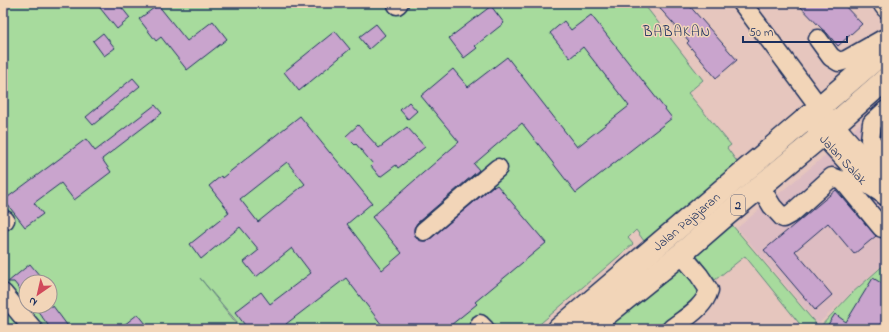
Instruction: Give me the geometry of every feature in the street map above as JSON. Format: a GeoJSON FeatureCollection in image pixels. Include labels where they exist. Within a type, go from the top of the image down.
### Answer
{"type":"FeatureCollection","features":[{"type":"Feature","properties":{"kind":"highway","name":"Jalan Pajajaran"},"geometry":{"type":"LineString","coordinates":[[559,329],[886,50]]}},
{"type":"Feature","properties":{"kind":"highway","name":"Jalan Pajajaran"},"geometry":{"type":"LineString","coordinates":[[588,329],[681,254],[885,82]]}},
{"type":"Feature","properties":{"kind":"street","name":"Jalan Salak"},"geometry":{"type":"LineString","coordinates":[[742,3],[814,113],[828,130],[878,175],[886,196]]}},
{"type":"Feature","properties":{"kind":"street"},"geometry":{"type":"LineString","coordinates":[[884,3],[882,5],[886,9]]}},
{"type":"Feature","properties":{"kind":"street"},"geometry":{"type":"LineString","coordinates":[[818,39],[832,57],[839,62],[846,60],[886,39]]}},
{"type":"Feature","properties":{"kind":"street"},"geometry":{"type":"LineString","coordinates":[[886,110],[872,123],[870,140],[886,160]]}},
{"type":"Feature","properties":{"kind":"street"},"geometry":{"type":"LineString","coordinates":[[424,230],[498,168]]}},
{"type":"Feature","properties":{"kind":"street"},"geometry":{"type":"LineString","coordinates":[[760,188],[772,206],[783,218],[792,213],[832,177],[843,181],[882,228]]}},
{"type":"Feature","properties":{"kind":"street"},"geometry":{"type":"LineString","coordinates":[[671,329],[698,308],[708,295],[709,290],[681,254]]}},
{"type":"Feature","properties":{"kind":"street"},"geometry":{"type":"LineString","coordinates":[[3,293],[32,329]]}},
{"type":"Feature","properties":{"kind":"shaded area"},"geometry":{"type":"Polygon","coordinates":[[[886,97],[886,261],[818,324],[737,228],[842,142],[886,97]]]}},
{"type":"Feature","properties":{"kind":"green space"},"geometry":{"type":"Polygon","coordinates":[[[3,3],[643,3],[703,80],[688,93],[731,145],[727,148],[738,163],[644,241],[636,230],[628,238],[633,244],[534,329],[243,329],[200,278],[241,329],[3,329],[3,3]]]}},
{"type":"Feature","properties":{"kind":"green space"},"geometry":{"type":"Polygon","coordinates":[[[732,225],[817,325],[803,328],[745,256],[715,280],[696,255],[732,225]]]}},
{"type":"Feature","properties":{"kind":"green space"},"geometry":{"type":"Polygon","coordinates":[[[886,263],[886,329],[818,329],[851,294],[886,263]]]}},
{"type":"Feature","properties":{"kind":"green space"},"geometry":{"type":"Polygon","coordinates":[[[681,265],[702,292],[656,329],[604,329],[681,265]]]}},
{"type":"Feature","properties":{"kind":"building"},"geometry":{"type":"Polygon","coordinates":[[[96,3],[118,3],[130,18],[117,29],[96,3]]]}},
{"type":"Feature","properties":{"kind":"building"},"geometry":{"type":"Polygon","coordinates":[[[655,3],[687,3],[737,60],[716,78],[687,43],[689,41],[655,3]]]}},
{"type":"Feature","properties":{"kind":"building"},"geometry":{"type":"Polygon","coordinates":[[[797,3],[842,3],[862,24],[838,46],[797,3]]]}},
{"type":"Feature","properties":{"kind":"building"},"geometry":{"type":"Polygon","coordinates":[[[158,5],[187,41],[213,21],[227,39],[187,70],[161,37],[156,41],[139,19],[158,5]]]}},
{"type":"Feature","properties":{"kind":"building"},"geometry":{"type":"Polygon","coordinates":[[[491,6],[504,23],[475,46],[477,48],[464,58],[449,38],[491,6]]]}},
{"type":"Feature","properties":{"kind":"building"},"geometry":{"type":"Polygon","coordinates":[[[591,15],[672,118],[576,193],[522,123],[474,164],[479,170],[417,223],[414,228],[416,238],[421,241],[430,239],[493,186],[494,187],[497,185],[546,243],[475,302],[477,304],[446,329],[385,329],[346,278],[286,324],[290,329],[248,329],[235,312],[261,292],[270,304],[311,273],[292,248],[256,277],[244,262],[259,250],[240,227],[201,259],[190,244],[229,213],[209,186],[221,176],[222,178],[300,116],[372,203],[347,224],[382,270],[402,253],[372,217],[459,142],[421,96],[453,69],[468,87],[507,57],[577,147],[629,106],[583,47],[570,58],[550,33],[564,21],[571,30],[591,15]],[[287,162],[240,199],[258,222],[305,184],[287,162]]]}},
{"type":"Feature","properties":{"kind":"building"},"geometry":{"type":"Polygon","coordinates":[[[376,24],[385,35],[369,49],[359,37],[376,24]]]}},
{"type":"Feature","properties":{"kind":"building"},"geometry":{"type":"Polygon","coordinates":[[[335,31],[350,49],[299,91],[284,72],[335,31]]]}},
{"type":"Feature","properties":{"kind":"building"},"geometry":{"type":"Polygon","coordinates":[[[103,33],[115,48],[104,56],[93,41],[103,33]]]}},
{"type":"Feature","properties":{"kind":"building"},"geometry":{"type":"Polygon","coordinates":[[[133,78],[140,86],[93,125],[86,117],[133,78]]]}},
{"type":"Feature","properties":{"kind":"building"},"geometry":{"type":"Polygon","coordinates":[[[409,102],[417,111],[408,119],[400,110],[409,102]]]}},
{"type":"Feature","properties":{"kind":"building"},"geometry":{"type":"Polygon","coordinates":[[[155,105],[162,113],[102,159],[111,172],[74,200],[61,183],[34,203],[43,214],[25,227],[4,200],[86,139],[95,151],[155,105]]]}},
{"type":"Feature","properties":{"kind":"building"},"geometry":{"type":"Polygon","coordinates":[[[886,124],[886,143],[881,137],[882,128],[886,124]]]}},
{"type":"Feature","properties":{"kind":"building"},"geometry":{"type":"Polygon","coordinates":[[[358,125],[379,148],[407,127],[425,147],[398,168],[396,165],[380,177],[371,166],[373,164],[356,144],[355,145],[346,136],[358,125]]]}},
{"type":"Feature","properties":{"kind":"building"},"geometry":{"type":"Polygon","coordinates":[[[836,190],[876,236],[854,254],[828,223],[795,251],[832,295],[815,310],[764,250],[836,190]]]}},
{"type":"Feature","properties":{"kind":"building"},"geometry":{"type":"Polygon","coordinates":[[[30,264],[38,274],[18,274],[18,287],[14,282],[8,282],[30,264]]]}},
{"type":"Feature","properties":{"kind":"building"},"geometry":{"type":"Polygon","coordinates":[[[873,278],[886,286],[886,329],[825,329],[835,314],[846,322],[873,278]]]}},
{"type":"Feature","properties":{"kind":"building"},"geometry":{"type":"Polygon","coordinates":[[[58,313],[70,329],[51,329],[40,314],[58,314],[58,313]]]}},
{"type":"Feature","properties":{"kind":"building"},"geometry":{"type":"Polygon","coordinates":[[[138,314],[150,329],[119,329],[138,314]]]}},
{"type":"Feature","properties":{"kind":"district","name":"BABAKAN"},"geometry":{"type":"Point","coordinates":[677,31]}}]}
